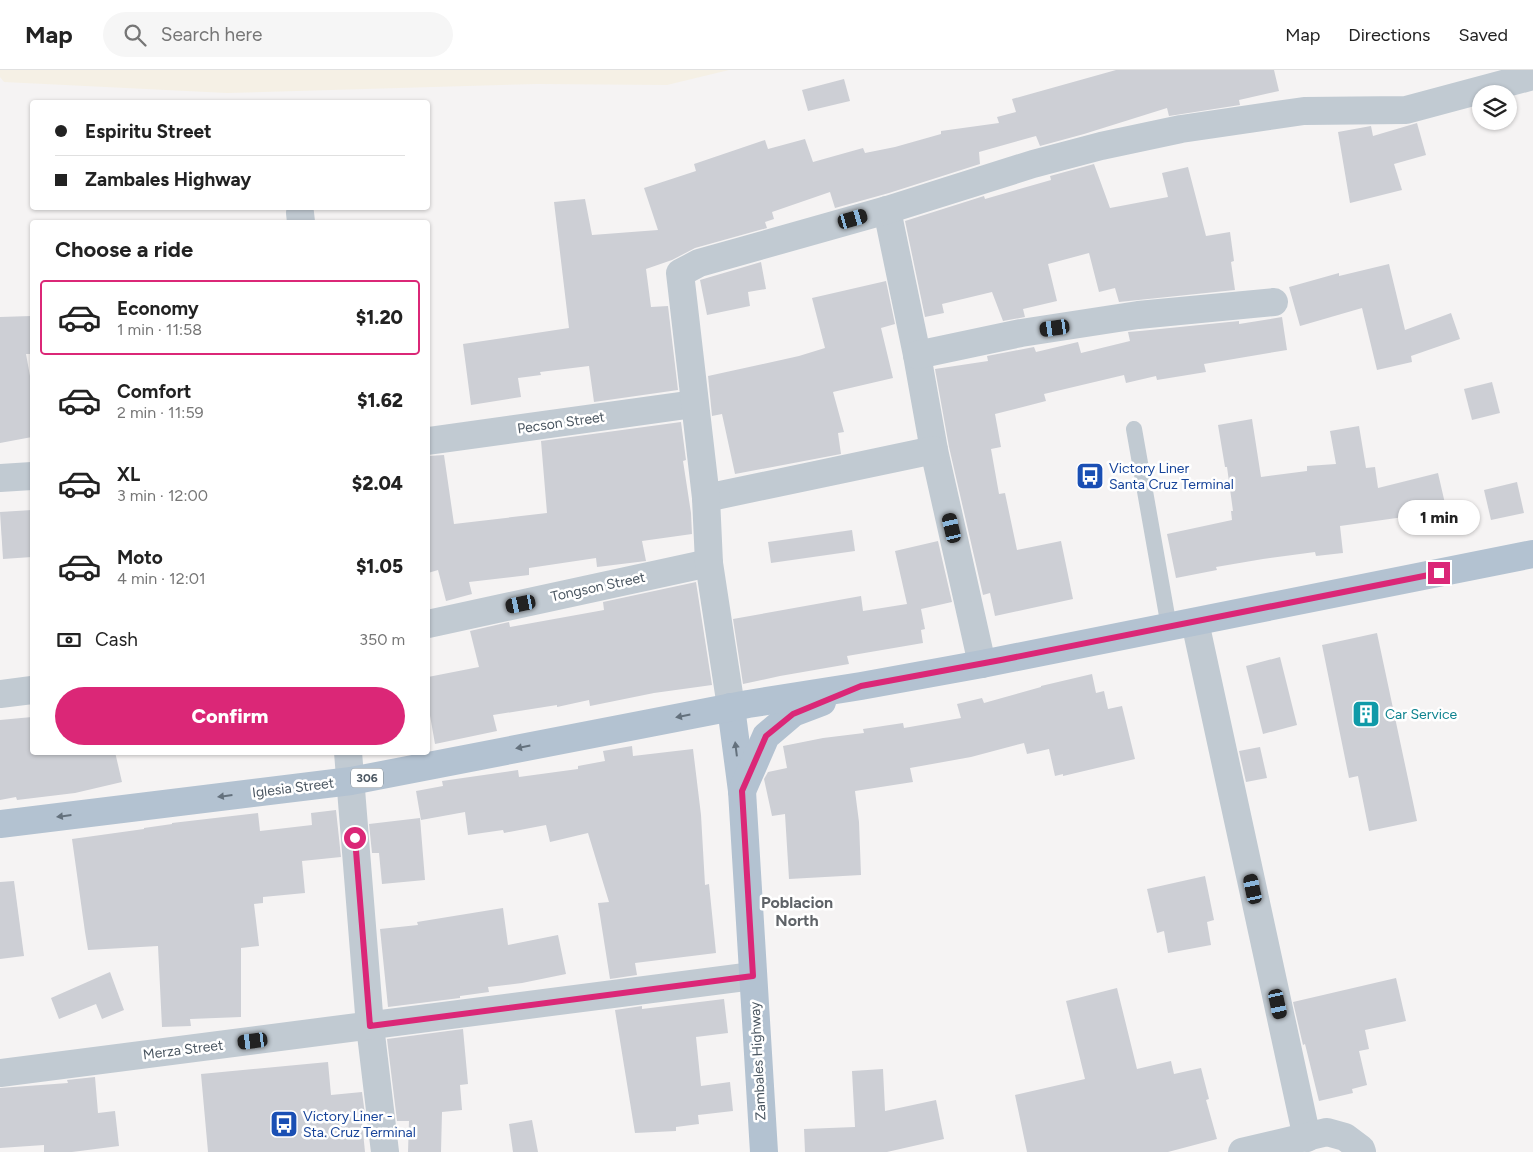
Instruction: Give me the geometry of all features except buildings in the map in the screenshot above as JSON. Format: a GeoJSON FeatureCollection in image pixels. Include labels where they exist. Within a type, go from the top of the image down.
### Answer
{"type":"FeatureCollection","features":[{"type":"Feature","properties":{"kind":"main road","name":"306"},"geometry":{"type":"LineString","coordinates":[[731,707],[982,664],[1533,554]]}},
{"type":"Feature","properties":{"kind":"main road","name":"306"},"geometry":{"type":"LineString","coordinates":[[742,791],[766,736],[793,714],[861,686]]}},
{"type":"Feature","properties":{"kind":"main road","name":"Iglesia Street"},"geometry":{"type":"LineString","coordinates":[[0,824],[351,781],[731,707]]}},
{"type":"Feature","properties":{"kind":"main road","name":"Zambales Highway"},"geometry":{"type":"LineString","coordinates":[[731,707],[742,791],[764,1152]]}},
{"type":"Feature","properties":{"kind":"street"},"geometry":{"type":"LineString","coordinates":[[731,707],[709,563],[706,498],[680,274],[699,263],[887,210],[1033,164],[1093,148],[1181,129],[1304,111],[1406,110],[1533,76]]}},
{"type":"Feature","properties":{"kind":"street"},"geometry":{"type":"LineString","coordinates":[[887,210],[917,355],[934,450],[982,664]]}},
{"type":"Feature","properties":{"kind":"street"},"geometry":{"type":"LineString","coordinates":[[917,355],[1021,333],[1138,315],[1274,302]]}},
{"type":"Feature","properties":{"kind":"street","name":"Pecson Street"},"geometry":{"type":"LineString","coordinates":[[430,442],[694,404]]}},
{"type":"Feature","properties":{"kind":"street"},"geometry":{"type":"LineString","coordinates":[[706,498],[934,450]]}},
{"type":"Feature","properties":{"kind":"street"},"geometry":{"type":"LineString","coordinates":[[0,478],[30,476]]}},
{"type":"Feature","properties":{"kind":"street","name":"Tongson Street"},"geometry":{"type":"LineString","coordinates":[[430,624],[709,563]]}},
{"type":"Feature","properties":{"kind":"street"},"geometry":{"type":"LineString","coordinates":[[1182,624],[1307,1138]]}},
{"type":"Feature","properties":{"kind":"street"},"geometry":{"type":"LineString","coordinates":[[0,694],[30,690]]}},
{"type":"Feature","properties":{"kind":"street"},"geometry":{"type":"LineString","coordinates":[[348,755],[370,1026],[385,1152]]}},
{"type":"Feature","properties":{"kind":"street","name":"Merza Street"},"geometry":{"type":"LineString","coordinates":[[0,1073],[753,976]]}},
{"type":"Feature","properties":{"kind":"street"},"geometry":{"type":"LineString","coordinates":[[1242,1152],[1327,1132],[1345,1137],[1361,1149],[1362,1152]]}},
{"type":"Feature","properties":{"kind":"lane"},"geometry":{"type":"LineString","coordinates":[[1134,429],[1182,624]]}},
{"type":"Feature","properties":{"kind":"sand"},"geometry":{"type":"Polygon","coordinates":[[[0,70],[729,70],[667,85],[537,84],[227,93],[4,82],[0,77],[0,70]]]}},
{"type":"Feature","properties":{"kind":"place","name":"Victory Liner Santa Cruz Terminal"},"geometry":{"type":"Point","coordinates":[1090,476]}},
{"type":"Feature","properties":{"kind":"place","name":"Car Service"},"geometry":{"type":"Point","coordinates":[1366,714]}},
{"type":"Feature","properties":{"kind":"place","name":"Victory Liner - Sta. Cruz Terminal"},"geometry":{"type":"Point","coordinates":[284,1124]}},
{"type":"Feature","properties":{"kind":"district","name":"Poblacion North"},"geometry":{"type":"Point","coordinates":[797,911]}},
{"type":"Feature","properties":{"kind":"route"},"geometry":{"type":"LineString","coordinates":[[355,838],[370,1026],[753,976],[742,791],[766,736],[793,714],[861,686],[1439,573]]}}]}
